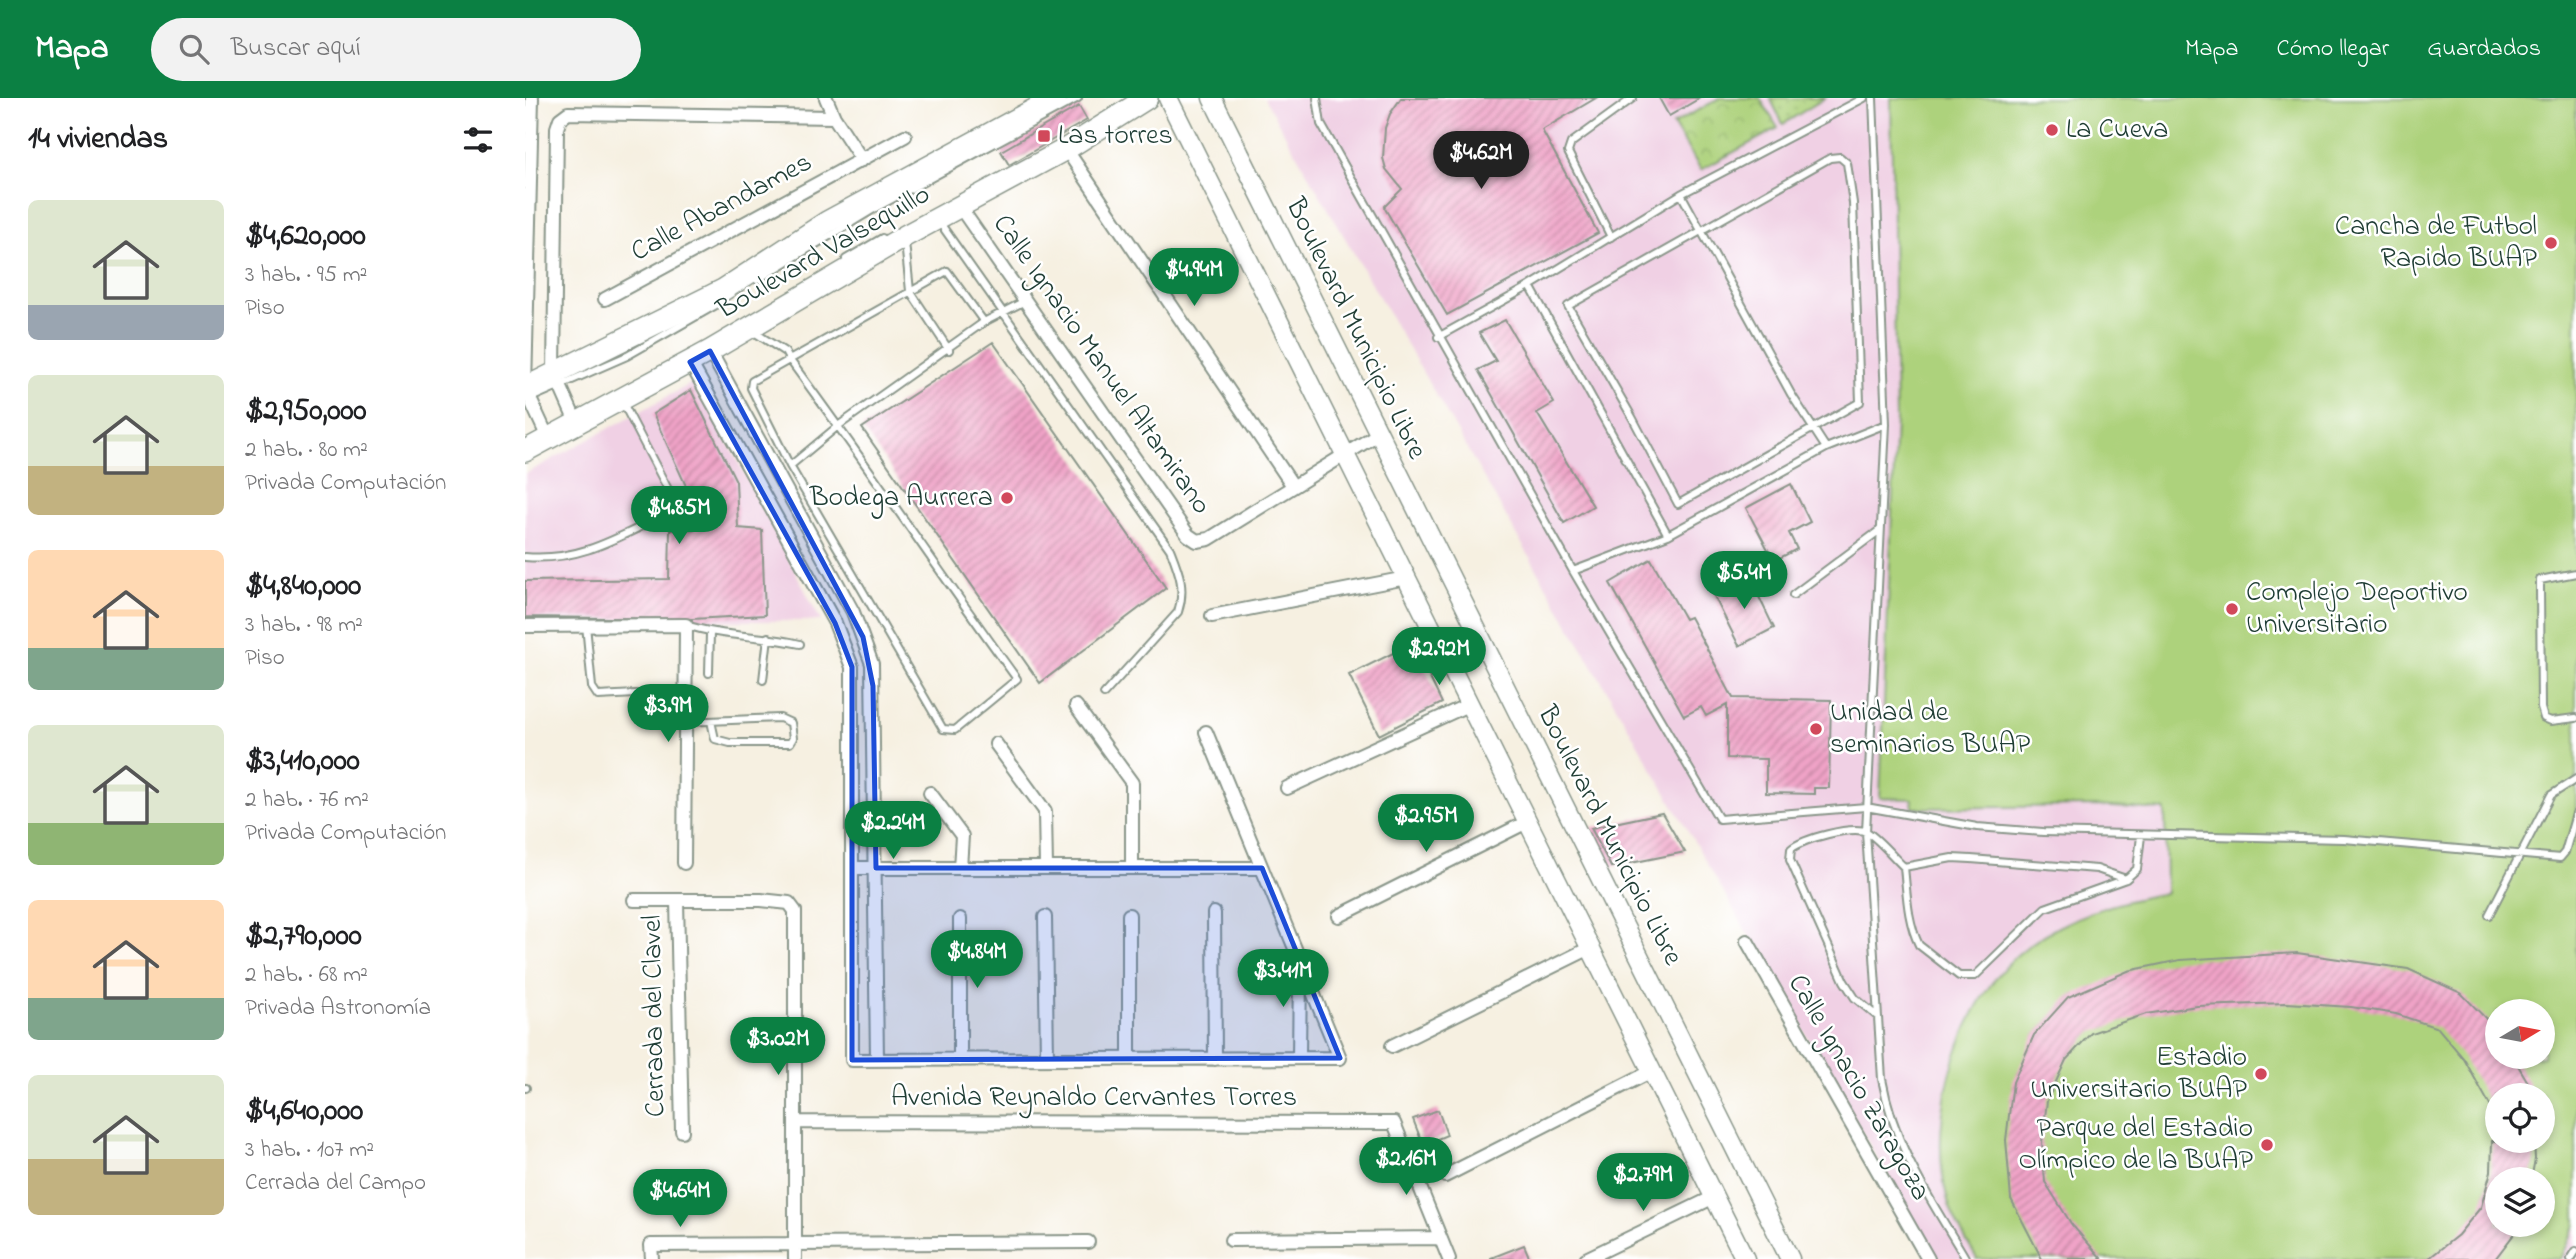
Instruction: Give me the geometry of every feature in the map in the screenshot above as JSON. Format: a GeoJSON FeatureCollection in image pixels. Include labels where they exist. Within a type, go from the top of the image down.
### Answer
{"type":"FeatureCollection","features":[{"type":"Feature","properties":{"kind":"main road","name":"Boulevard Valsequillo"},"geometry":{"type":"LineString","coordinates":[[527,396],[723,290],[839,215],[1025,106],[1056,98]]}},
{"type":"Feature","properties":{"kind":"main road","name":"Boulevard Valsequillo"},"geometry":{"type":"LineString","coordinates":[[525,451],[574,418],[621,400],[710,351],[900,234],[928,218],[960,207],[1066,149],[1147,98]]}},
{"type":"Feature","properties":{"kind":"main road"},"geometry":{"type":"LineString","coordinates":[[1168,98],[1745,1259]]}},
{"type":"Feature","properties":{"kind":"main road","name":"Boulevard Municipio Libre"},"geometry":{"type":"LineString","coordinates":[[1212,98],[1790,1259]]}},
{"type":"Feature","properties":{"kind":"street"},"geometry":{"type":"LineString","coordinates":[[531,98],[527,396],[547,434]]}},
{"type":"Feature","properties":{"kind":"street"},"geometry":{"type":"LineString","coordinates":[[826,98],[834,117],[862,160]]}},
{"type":"Feature","properties":{"kind":"street"},"geometry":{"type":"LineString","coordinates":[[574,418],[556,379],[557,128],[560,119],[568,113],[834,117]]}},
{"type":"Feature","properties":{"kind":"street","name":"Calle Abandames"},"geometry":{"type":"LineString","coordinates":[[605,299],[905,136]]}},
{"type":"Feature","properties":{"kind":"street"},"geometry":{"type":"LineString","coordinates":[[1066,149],[1293,486],[1378,434]]}},
{"type":"Feature","properties":{"kind":"street","name":"Calle Ignacio Manuel Altamirano"},"geometry":{"type":"LineString","coordinates":[[960,207],[1188,535],[1198,541],[1209,539],[1293,486]]}},
{"type":"Feature","properties":{"kind":"street"},"geometry":{"type":"LineString","coordinates":[[710,351],[853,612],[872,664],[877,1060]]}},
{"type":"Feature","properties":{"kind":"street"},"geometry":{"type":"LineString","coordinates":[[690,362],[835,623],[852,667],[852,1060],[1340,1058],[1206,732]]}},
{"type":"Feature","properties":{"kind":"street"},"geometry":{"type":"LineString","coordinates":[[731,436],[751,426]]}},
{"type":"Feature","properties":{"kind":"street"},"geometry":{"type":"LineString","coordinates":[[775,513],[793,502]]}},
{"type":"Feature","properties":{"kind":"street"},"geometry":{"type":"LineString","coordinates":[[1212,616],[1406,578]]}},
{"type":"Feature","properties":{"kind":"street"},"geometry":{"type":"LineString","coordinates":[[525,626],[686,625],[684,863]]}},
{"type":"Feature","properties":{"kind":"street"},"geometry":{"type":"LineString","coordinates":[[852,667],[872,664]]}},
{"type":"Feature","properties":{"kind":"street"},"geometry":{"type":"LineString","coordinates":[[1287,788],[1470,704]]}},
{"type":"Feature","properties":{"kind":"street"},"geometry":{"type":"LineString","coordinates":[[1076,706],[1132,783],[1132,868]]}},
{"type":"Feature","properties":{"kind":"street"},"geometry":{"type":"LineString","coordinates":[[996,744],[1045,811],[1045,868]]}},
{"type":"Feature","properties":{"kind":"street"},"geometry":{"type":"LineString","coordinates":[[930,793],[962,836],[960,868]]}},
{"type":"Feature","properties":{"kind":"street"},"geometry":{"type":"LineString","coordinates":[[1339,916],[1527,822]]}},
{"type":"Feature","properties":{"kind":"street"},"geometry":{"type":"LineString","coordinates":[[853,868],[1262,868]]}},
{"type":"Feature","properties":{"kind":"street"},"geometry":{"type":"LineString","coordinates":[[634,900],[761,900],[789,903],[795,911],[795,1259]]}},
{"type":"Feature","properties":{"kind":"street","name":"Cerrada del Clavel"},"geometry":{"type":"LineString","coordinates":[[677,900],[682,1131]]}},
{"type":"Feature","properties":{"kind":"street"},"geometry":{"type":"LineString","coordinates":[[1214,913],[1215,1059]]}},
{"type":"Feature","properties":{"kind":"street"},"geometry":{"type":"LineString","coordinates":[[1129,915],[1129,1059]]}},
{"type":"Feature","properties":{"kind":"street"},"geometry":{"type":"LineString","coordinates":[[1045,917],[1047,1059]]}},
{"type":"Feature","properties":{"kind":"street"},"geometry":{"type":"LineString","coordinates":[[960,919],[960,1060]]}},
{"type":"Feature","properties":{"kind":"street","name":"Calle Ignacio Zaragoza"},"geometry":{"type":"LineString","coordinates":[[1747,941],[1928,1259]]}},
{"type":"Feature","properties":{"kind":"street"},"geometry":{"type":"LineString","coordinates":[[1392,1046],[1590,948]]}},
{"type":"Feature","properties":{"kind":"street"},"geometry":{"type":"LineString","coordinates":[[1299,1058],[1300,961]]}},
{"type":"Feature","properties":{"kind":"street"},"geometry":{"type":"LineString","coordinates":[[1445,1176],[1652,1072]]}},
{"type":"Feature","properties":{"kind":"street","name":"Avenida Reynaldo Cervantes Torres"},"geometry":{"type":"LineString","coordinates":[[795,1122],[1394,1123],[1440,1238]]}},
{"type":"Feature","properties":{"kind":"street"},"geometry":{"type":"LineString","coordinates":[[1586,1259],[1714,1198]]}},
{"type":"Feature","properties":{"kind":"street"},"geometry":{"type":"LineString","coordinates":[[1231,1240],[1440,1238],[1449,1259]]}},
{"type":"Feature","properties":{"kind":"street"},"geometry":{"type":"LineString","coordinates":[[652,1259],[652,1245],[684,1252],[709,1244],[1088,1242]]}},
{"type":"Feature","properties":{"kind":"lane"},"geometry":{"type":"LineString","coordinates":[[751,284],[879,206],[1078,98]]}},
{"type":"Feature","properties":{"kind":"lane"},"geometry":{"type":"LineString","coordinates":[[1104,694],[1178,611],[1183,596],[1181,576],[1170,549],[1003,311],[928,218],[1063,142],[1131,98]]}},
{"type":"Feature","properties":{"kind":"lane"},"geometry":{"type":"LineString","coordinates":[[1317,98],[1321,124],[1439,337],[1719,819],[1867,807],[1977,827],[2141,836],[2344,839],[2563,857],[2576,814]]}},
{"type":"Feature","properties":{"kind":"lane"},"geometry":{"type":"LineString","coordinates":[[1611,237],[1568,152],[1571,144],[1633,98]]}},
{"type":"Feature","properties":{"kind":"lane"},"geometry":{"type":"LineString","coordinates":[[1439,337],[1681,194],[1864,98]]}},
{"type":"Feature","properties":{"kind":"lane"},"geometry":{"type":"LineString","coordinates":[[1873,98],[1886,424],[1866,832],[1882,1079],[1889,1116],[1897,1138],[1966,1259]]}},
{"type":"Feature","properties":{"kind":"lane"},"geometry":{"type":"LineString","coordinates":[[1840,157],[1847,163],[1853,203],[1862,395],[1855,407],[1812,429],[1678,504],[1568,306],[1830,158],[1840,157]]}},
{"type":"Feature","properties":{"kind":"lane"},"geometry":{"type":"LineString","coordinates":[[1681,194],[1812,429],[1826,448]]}},
{"type":"Feature","properties":{"kind":"lane"},"geometry":{"type":"LineString","coordinates":[[836,265],[900,234],[910,291],[949,350]]}},
{"type":"Feature","properties":{"kind":"lane"},"geometry":{"type":"LineString","coordinates":[[748,329],[785,352],[789,359],[1017,679],[955,730],[943,729],[790,466],[751,388],[753,381],[789,359],[947,271],[984,322]]}},
{"type":"Feature","properties":{"kind":"lane"},"geometry":{"type":"LineString","coordinates":[[1529,286],[1668,535]]}},
{"type":"Feature","properties":{"kind":"lane"},"geometry":{"type":"LineString","coordinates":[[556,379],[627,356],[728,298]]}},
{"type":"Feature","properties":{"kind":"lane"},"geometry":{"type":"LineString","coordinates":[[574,418],[778,300]]}},
{"type":"Feature","properties":{"kind":"lane"},"geometry":{"type":"LineString","coordinates":[[790,466],[838,426],[949,350],[984,322],[1025,301]]}},
{"type":"Feature","properties":{"kind":"lane"},"geometry":{"type":"LineString","coordinates":[[525,557],[551,560],[580,555],[669,513],[674,506],[673,497],[621,400]]}},
{"type":"Feature","properties":{"kind":"lane"},"geometry":{"type":"LineString","coordinates":[[1573,571],[1668,535],[1826,448],[1886,424]]}},
{"type":"Feature","properties":{"kind":"lane"},"geometry":{"type":"LineString","coordinates":[[525,442],[547,434]]}},
{"type":"Feature","properties":{"kind":"lane"},"geometry":{"type":"LineString","coordinates":[[1793,596],[1880,530]]}},
{"type":"Feature","properties":{"kind":"lane"},"geometry":{"type":"LineString","coordinates":[[2576,573],[2546,577],[2540,580],[2540,588],[2541,708],[2544,718],[2551,720],[2576,718]]}},
{"type":"Feature","properties":{"kind":"lane"},"geometry":{"type":"LineString","coordinates":[[586,625],[592,687],[598,696],[636,694]]}},
{"type":"Feature","properties":{"kind":"lane"},"geometry":{"type":"LineString","coordinates":[[686,625],[710,633],[768,637],[800,644]]}},
{"type":"Feature","properties":{"kind":"lane"},"geometry":{"type":"LineString","coordinates":[[709,673],[710,633]]}},
{"type":"Feature","properties":{"kind":"lane"},"geometry":{"type":"LineString","coordinates":[[763,680],[768,637]]}},
{"type":"Feature","properties":{"kind":"lane"},"geometry":{"type":"LineString","coordinates":[[685,722],[780,718],[791,723],[793,738],[790,743],[730,743],[715,739],[711,721]]}},
{"type":"Feature","properties":{"kind":"lane"},"geometry":{"type":"LineString","coordinates":[[2489,915],[2551,795],[2576,779]]}},
{"type":"Feature","properties":{"kind":"lane"},"geometry":{"type":"LineString","coordinates":[[1878,1017],[1856,998],[1844,981],[1790,860],[1791,849],[1800,842],[1851,830],[1866,832],[1904,867],[1907,901],[1919,945],[1959,976],[1975,976],[2045,908],[2126,879],[2137,869],[2141,836]]}},
{"type":"Feature","properties":{"kind":"lane"},"geometry":{"type":"LineString","coordinates":[[1904,867],[1952,858],[1971,859],[2097,869],[2126,879]]}},
{"type":"Feature","properties":{"kind":"lane"},"geometry":{"type":"LineString","coordinates":[[2571,1259],[2576,1251]]}},
{"type":"Feature","properties":{"kind":"highlighted area"},"geometry":{"type":"Polygon","coordinates":[[[710,351],[863,637],[873,686],[876,868],[1262,868],[1340,1058],[852,1060],[852,667],[835,623],[690,362],[710,351]]]}},
{"type":"Feature","properties":{"kind":"shaded area","name":"Complejo Deportivo Universitario"},"geometry":{"type":"Polygon","coordinates":[[[1264,98],[2576,98],[2576,1259],[1936,1259],[1264,98]]]}},
{"type":"Feature","properties":{"kind":"shaded area"},"geometry":{"type":"Polygon","coordinates":[[[696,381],[821,621],[525,621],[525,474],[696,381]]]}},
{"type":"Feature","properties":{"kind":"green space"},"geometry":{"type":"Polygon","coordinates":[[[1720,98],[1760,98],[1778,128],[1701,170],[1673,124],[1720,98]]]}},
{"type":"Feature","properties":{"kind":"green space"},"geometry":{"type":"Polygon","coordinates":[[[1770,98],[1825,98],[1783,124],[1770,98]]]}},
{"type":"Feature","properties":{"kind":"green space","name":"Complejo Deportivo Universitario"},"geometry":{"type":"Polygon","coordinates":[[[1891,98],[2576,98],[2576,1082],[2573,1082],[2576,1103],[2576,1224],[2561,1259],[1977,1259],[1952,1213],[1942,1165],[1941,1131],[1945,1096],[1954,1060],[1967,1026],[1984,995],[2004,968],[2044,935],[2094,911],[2166,893],[2165,810],[2094,806],[1913,808],[1912,799],[1880,798],[1896,420],[1891,98]]]}},
{"type":"Feature","properties":{"kind":"building"},"geometry":{"type":"Polygon","coordinates":[[[1401,98],[1596,98],[1542,130],[1598,233],[1447,315],[1384,207],[1402,189],[1386,169],[1383,158],[1385,128],[1390,114],[1401,98]]]}},
{"type":"Feature","properties":{"kind":"building"},"geometry":{"type":"Polygon","coordinates":[[[1659,98],[1700,98],[1669,116],[1659,98]]]}},
{"type":"Feature","properties":{"kind":"building","name":"Las torres"},"geometry":{"type":"Polygon","coordinates":[[[1079,106],[1087,120],[1009,165],[1001,151],[1079,106]]]}},
{"type":"Feature","properties":{"kind":"building"},"geometry":{"type":"Polygon","coordinates":[[[1505,320],[1554,403],[1537,413],[1593,506],[1564,523],[1478,370],[1496,361],[1479,333],[1505,320]]]}},
{"type":"Feature","properties":{"kind":"building","name":"Bodega Aurrera"},"geometry":{"type":"Polygon","coordinates":[[[993,342],[1166,588],[1040,683],[862,428],[993,342]]]}},
{"type":"Feature","properties":{"kind":"building"},"geometry":{"type":"Polygon","coordinates":[[[691,390],[736,481],[738,528],[762,530],[765,615],[692,619],[525,617],[525,581],[669,579],[670,530],[695,529],[692,499],[653,414],[691,390]]]}},
{"type":"Feature","properties":{"kind":"building"},"geometry":{"type":"Polygon","coordinates":[[[1791,484],[1810,522],[1789,533],[1797,549],[1774,561],[1746,508],[1791,484]]]}},
{"type":"Feature","properties":{"kind":"building"},"geometry":{"type":"Polygon","coordinates":[[[1651,559],[1685,619],[1690,617],[1733,698],[1831,700],[1829,788],[1814,788],[1814,794],[1766,793],[1766,759],[1727,758],[1727,705],[1706,716],[1701,707],[1684,716],[1610,583],[1651,559]]]}},
{"type":"Feature","properties":{"kind":"building"},"geometry":{"type":"Polygon","coordinates":[[[1749,576],[1774,628],[1739,646],[1713,594],[1749,576]]]}},
{"type":"Feature","properties":{"kind":"building"},"geometry":{"type":"Polygon","coordinates":[[[1413,643],[1442,703],[1379,735],[1349,675],[1413,643]]]}},
{"type":"Feature","properties":{"kind":"building"},"geometry":{"type":"Polygon","coordinates":[[[1662,813],[1685,852],[1611,867],[1591,828],[1662,813]]]}},
{"type":"Feature","properties":{"kind":"building"},"geometry":{"type":"Polygon","coordinates":[[[2297,953],[2408,969],[2461,993],[2485,1018],[2485,1069],[2520,1069],[2528,1083],[2485,1083],[2485,1097],[2464,1059],[2438,1028],[2396,1014],[2351,1007],[2287,1003],[2197,1006],[2146,1014],[2091,1033],[2066,1060],[2047,1101],[2042,1142],[2045,1182],[2072,1225],[2102,1259],[2042,1259],[2011,1199],[2006,1140],[2013,1082],[2034,1035],[2068,997],[2128,971],[2180,960],[2297,953]]]}},
{"type":"Feature","properties":{"kind":"building"},"geometry":{"type":"Polygon","coordinates":[[[1438,1110],[1447,1135],[1423,1145],[1413,1119],[1438,1110]]]}},
{"type":"Feature","properties":{"kind":"building"},"geometry":{"type":"Polygon","coordinates":[[[2492,1153],[2535,1153],[2533,1167],[2491,1167],[2492,1153]]]}},
{"type":"Feature","properties":{"kind":"building"},"geometry":{"type":"Polygon","coordinates":[[[2485,1193],[2485,1237],[2512,1237],[2495,1259],[2428,1259],[2458,1235],[2481,1207],[2485,1193]]]}},
{"type":"Feature","properties":{"kind":"building"},"geometry":{"type":"Polygon","coordinates":[[[1524,1245],[1530,1259],[1491,1259],[1491,1258],[1524,1245]]]}},
{"type":"Feature","properties":{"kind":"place","name":"La Cueva"},"geometry":{"type":"Point","coordinates":[2052,130]}},
{"type":"Feature","properties":{"kind":"place","name":"Las torres"},"geometry":{"type":"Point","coordinates":[1044,136]}},
{"type":"Feature","properties":{"kind":"place","name":"Cancha de Futbol Rapido BUAP"},"geometry":{"type":"Point","coordinates":[2551,243]}},
{"type":"Feature","properties":{"kind":"place","name":"Bodega Aurrera"},"geometry":{"type":"Point","coordinates":[1007,498]}},
{"type":"Feature","properties":{"kind":"place","name":"Complejo Deportivo Universitario"},"geometry":{"type":"Point","coordinates":[2232,609]}},
{"type":"Feature","properties":{"kind":"place","name":"Unidad de seminarios BUAP"},"geometry":{"type":"Point","coordinates":[1816,729]}},
{"type":"Feature","properties":{"kind":"place","name":"Estadio Universitario BUAP"},"geometry":{"type":"Point","coordinates":[2261,1074]}},
{"type":"Feature","properties":{"kind":"place","name":"Parque del Estadio Olímpico de la BUAP"},"geometry":{"type":"Point","coordinates":[2267,1145]}}]}
